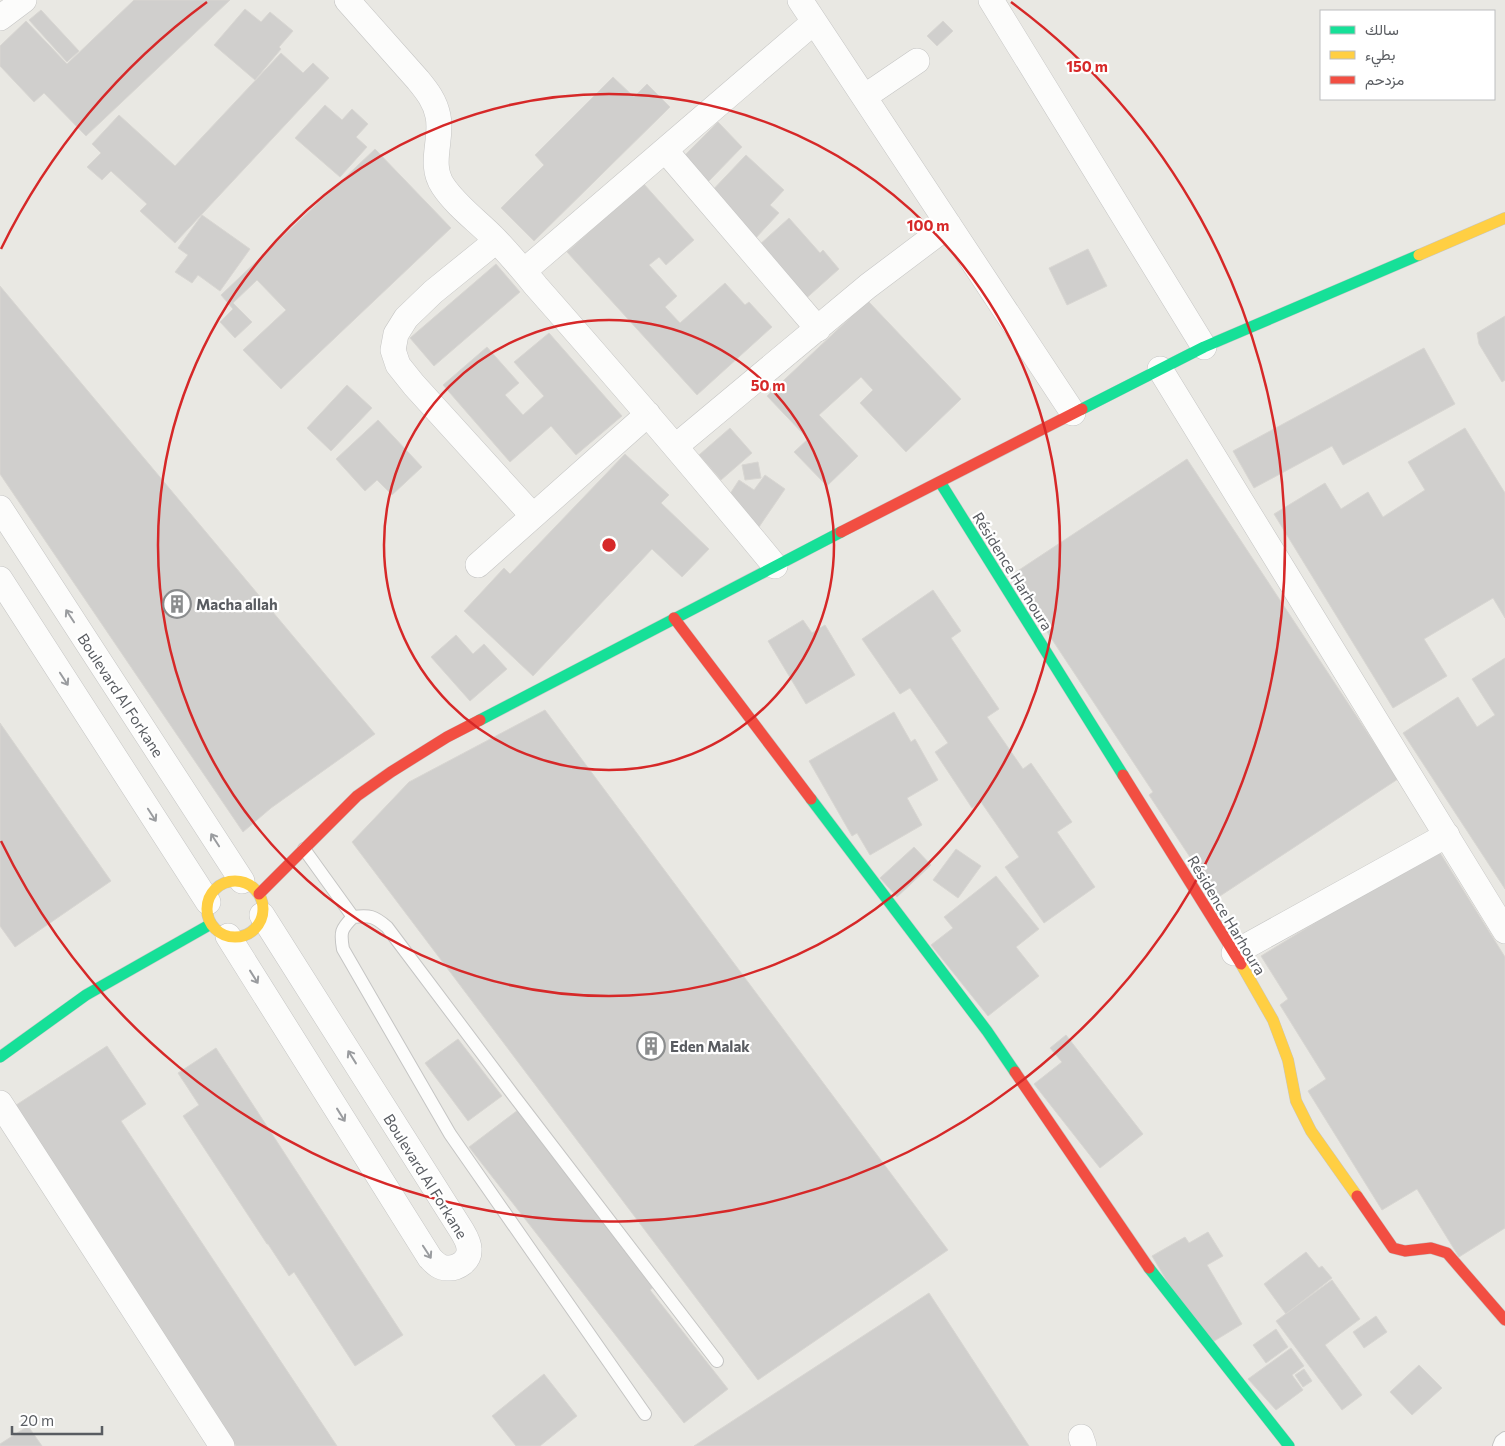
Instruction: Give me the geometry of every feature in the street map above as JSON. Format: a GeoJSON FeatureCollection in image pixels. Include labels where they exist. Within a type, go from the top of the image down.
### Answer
{"type":"FeatureCollection","features":[{"type":"Feature","properties":{"kind":"street"},"geometry":{"type":"LineString","coordinates":[[347,0],[428,91],[438,117],[438,145],[435,158],[437,172],[442,185],[524,271],[676,446],[775,566]]}},
{"type":"Feature","properties":{"kind":"street"},"geometry":{"type":"LineString","coordinates":[[800,0],[1074,413]]}},
{"type":"Feature","properties":{"kind":"street"},"geometry":{"type":"LineString","coordinates":[[991,0],[1204,347]]}},
{"type":"Feature","properties":{"kind":"street"},"geometry":{"type":"LineString","coordinates":[[0,18],[22,1]]}},
{"type":"Feature","properties":{"kind":"street"},"geometry":{"type":"LineString","coordinates":[[524,271],[814,22]]}},
{"type":"Feature","properties":{"kind":"street"},"geometry":{"type":"LineString","coordinates":[[864,97],[917,61]]}},
{"type":"Feature","properties":{"kind":"street"},"geometry":{"type":"LineString","coordinates":[[665,150],[818,329]]}},
{"type":"Feature","properties":{"kind":"street"},"geometry":{"type":"LineString","coordinates":[[254,897],[358,796],[399,767],[447,737],[674,618],[1204,347],[1505,218]]}},
{"type":"Feature","properties":{"kind":"street"},"geometry":{"type":"LineString","coordinates":[[676,446],[868,286],[949,225]]}},
{"type":"Feature","properties":{"kind":"street"},"geometry":{"type":"LineString","coordinates":[[496,240],[406,318],[396,334],[393,350],[398,365],[414,385],[533,516]]}},
{"type":"Feature","properties":{"kind":"street"},"geometry":{"type":"LineString","coordinates":[[1160,369],[1505,930]]}},
{"type":"Feature","properties":{"kind":"street"},"geometry":{"type":"LineString","coordinates":[[478,565],[648,414]]}},
{"type":"Feature","properties":{"kind":"street","name":"Résidence Harhoura"},"geometry":{"type":"LineString","coordinates":[[940,482],[1234,953],[1273,1020],[1288,1060],[1296,1101],[1311,1131],[1393,1248],[1404,1252],[1427,1247],[1441,1250],[1502,1311]]}},
{"type":"Feature","properties":{"kind":"street","name":"Boulevard Al Forkane"},"geometry":{"type":"LineString","coordinates":[[0,508],[254,897],[462,1231],[469,1249],[468,1255],[461,1264],[446,1268],[436,1265],[430,1258],[0,579]]}},
{"type":"Feature","properties":{"kind":"street"},"geometry":{"type":"LineString","coordinates":[[674,618],[987,1031],[1156,1279],[1289,1446]]}},
{"type":"Feature","properties":{"kind":"street"},"geometry":{"type":"LineString","coordinates":[[1234,953],[1447,835]]}},
{"type":"Feature","properties":{"kind":"street"},"geometry":{"type":"LineString","coordinates":[[231,881],[254,897],[258,926],[250,932],[240,936],[216,920],[212,892],[220,884],[231,881]]}},
{"type":"Feature","properties":{"kind":"street"},"geometry":{"type":"LineString","coordinates":[[0,1056],[86,995],[216,920]]}},
{"type":"Feature","properties":{"kind":"street"},"geometry":{"type":"LineString","coordinates":[[0,1104],[222,1446]]}},
{"type":"Feature","properties":{"kind":"lane"},"geometry":{"type":"LineString","coordinates":[[304,849],[353,917]]}},
{"type":"Feature","properties":{"kind":"lane"},"geometry":{"type":"LineString","coordinates":[[645,1414],[450,1134],[343,949],[340,936],[353,917],[368,915],[378,919],[387,927],[717,1362]]}},
{"type":"Feature","properties":{"kind":"lane"},"geometry":{"type":"LineString","coordinates":[[1500,1446],[1501,1441],[1505,1438]]}},
{"type":"Feature","properties":{"kind":"building"},"geometry":{"type":"Polygon","coordinates":[[[134,0],[230,0],[86,136],[44,93],[34,102],[0,66],[0,46],[26,21],[67,64],[134,0]]]}},
{"type":"Feature","properties":{"kind":"building"},"geometry":{"type":"Polygon","coordinates":[[[245,9],[261,22],[270,12],[293,31],[279,47],[281,49],[255,80],[214,45],[245,9]]]}},
{"type":"Feature","properties":{"kind":"building"},"geometry":{"type":"Polygon","coordinates":[[[41,10],[79,51],[67,62],[29,20],[41,10]]]}},
{"type":"Feature","properties":{"kind":"building"},"geometry":{"type":"Polygon","coordinates":[[[943,21],[953,31],[937,46],[927,36],[943,21]]]}},
{"type":"Feature","properties":{"kind":"building"},"geometry":{"type":"Polygon","coordinates":[[[281,53],[303,73],[313,63],[329,78],[175,243],[140,211],[147,204],[111,171],[102,180],[87,167],[101,153],[92,144],[119,115],[175,166],[281,53]]]}},
{"type":"Feature","properties":{"kind":"building"},"geometry":{"type":"Polygon","coordinates":[[[613,77],[634,97],[647,84],[670,107],[534,241],[501,208],[544,165],[535,155],[613,77]]]}},
{"type":"Feature","properties":{"kind":"building"},"geometry":{"type":"Polygon","coordinates":[[[325,105],[342,120],[352,109],[368,124],[356,137],[367,147],[340,177],[295,138],[325,105]]]}},
{"type":"Feature","properties":{"kind":"building"},"geometry":{"type":"Polygon","coordinates":[[[718,122],[742,147],[707,183],[682,158],[718,122]]]}},
{"type":"Feature","properties":{"kind":"building"},"geometry":{"type":"Polygon","coordinates":[[[375,149],[451,228],[281,389],[243,350],[286,310],[257,280],[233,303],[252,322],[235,338],[220,322],[233,309],[221,295],[375,149]]]}},
{"type":"Feature","properties":{"kind":"building"},"geometry":{"type":"Polygon","coordinates":[[[746,155],[784,190],[770,205],[779,213],[754,240],[707,196],[746,155]]]}},
{"type":"Feature","properties":{"kind":"building"},"geometry":{"type":"Polygon","coordinates":[[[643,183],[694,240],[666,265],[659,257],[649,265],[677,296],[665,307],[680,323],[725,283],[745,305],[749,302],[772,327],[697,395],[567,252],[643,183]]]}},
{"type":"Feature","properties":{"kind":"building"},"geometry":{"type":"Polygon","coordinates":[[[202,215],[250,249],[220,291],[198,275],[192,283],[175,272],[188,255],[178,248],[202,215]]]}},
{"type":"Feature","properties":{"kind":"building"},"geometry":{"type":"Polygon","coordinates":[[[789,218],[820,253],[823,250],[839,269],[802,302],[758,246],[789,218]]]}},
{"type":"Feature","properties":{"kind":"building"},"geometry":{"type":"Polygon","coordinates":[[[1088,249],[1107,286],[1067,305],[1049,268],[1088,249]]]}},
{"type":"Feature","properties":{"kind":"building"},"geometry":{"type":"Polygon","coordinates":[[[496,264],[520,292],[434,366],[410,338],[496,264]]]}},
{"type":"Feature","properties":{"kind":"building","name":"Macha allah"},"geometry":{"type":"Polygon","coordinates":[[[0,286],[375,734],[271,808],[243,832],[0,474],[0,286]]]}},
{"type":"Feature","properties":{"kind":"building"},"geometry":{"type":"Polygon","coordinates":[[[868,301],[961,399],[906,452],[860,403],[873,390],[861,377],[819,415],[858,456],[827,486],[794,452],[808,439],[767,396],[868,301]]]}},
{"type":"Feature","properties":{"kind":"building"},"geometry":{"type":"Polygon","coordinates":[[[1505,316],[1505,380],[1502,382],[1479,344],[1477,333],[1505,316]]]}},
{"type":"Feature","properties":{"kind":"building"},"geometry":{"type":"Polygon","coordinates":[[[549,333],[622,416],[576,455],[551,426],[510,462],[443,385],[487,347],[519,383],[505,395],[523,415],[544,396],[514,362],[549,333]]]}},
{"type":"Feature","properties":{"kind":"building"},"geometry":{"type":"Polygon","coordinates":[[[1424,348],[1455,404],[1343,465],[1332,446],[1254,488],[1233,451],[1424,348]]]}},
{"type":"Feature","properties":{"kind":"building"},"geometry":{"type":"Polygon","coordinates":[[[347,385],[372,408],[331,451],[307,428],[347,385]]]}},
{"type":"Feature","properties":{"kind":"building"},"geometry":{"type":"Polygon","coordinates":[[[378,420],[422,467],[392,495],[377,480],[365,491],[336,459],[378,420]]]}},
{"type":"Feature","properties":{"kind":"building"},"geometry":{"type":"Polygon","coordinates":[[[730,428],[752,453],[721,480],[699,455],[730,428]]]}},
{"type":"Feature","properties":{"kind":"building"},"geometry":{"type":"Polygon","coordinates":[[[1465,428],[1505,493],[1505,618],[1493,598],[1424,639],[1447,676],[1393,708],[1274,514],[1325,483],[1341,509],[1368,492],[1383,517],[1425,490],[1408,462],[1465,428]]]}},
{"type":"Feature","properties":{"kind":"building"},"geometry":{"type":"Polygon","coordinates":[[[625,454],[669,495],[661,503],[709,549],[682,577],[652,549],[533,676],[464,611],[504,568],[510,574],[625,454]]]}},
{"type":"Feature","properties":{"kind":"building"},"geometry":{"type":"Polygon","coordinates":[[[1187,459],[1398,779],[1217,898],[1149,795],[1153,792],[1010,576],[1187,459]]]}},
{"type":"Feature","properties":{"kind":"building"},"geometry":{"type":"Polygon","coordinates":[[[758,462],[761,478],[745,480],[742,465],[758,462]]]}},
{"type":"Feature","properties":{"kind":"building"},"geometry":{"type":"Polygon","coordinates":[[[765,475],[785,489],[759,527],[724,503],[739,480],[754,490],[765,475]]]}},
{"type":"Feature","properties":{"kind":"building"},"geometry":{"type":"Polygon","coordinates":[[[933,590],[961,631],[951,638],[999,709],[987,717],[1023,769],[1031,763],[1072,822],[1057,832],[1095,887],[1044,923],[1005,867],[1019,857],[981,802],[972,808],[935,752],[948,743],[910,688],[900,694],[862,639],[933,590]]]}},
{"type":"Feature","properties":{"kind":"building"},"geometry":{"type":"Polygon","coordinates":[[[803,620],[812,633],[825,625],[855,675],[806,704],[768,641],[803,620]]]}},
{"type":"Feature","properties":{"kind":"building"},"geometry":{"type":"Polygon","coordinates":[[[456,635],[473,654],[484,644],[507,669],[470,701],[431,657],[456,635]]]}},
{"type":"Feature","properties":{"kind":"building"},"geometry":{"type":"Polygon","coordinates":[[[1505,658],[1505,889],[1403,733],[1458,697],[1477,727],[1495,715],[1472,679],[1505,658]]]}},
{"type":"Feature","properties":{"kind":"building","name":"Eden Malak"},"geometry":{"type":"Polygon","coordinates":[[[545,710],[948,1250],[758,1380],[352,842],[409,782],[545,710]]]}},
{"type":"Feature","properties":{"kind":"building"},"geometry":{"type":"Polygon","coordinates":[[[894,712],[911,742],[915,739],[938,780],[907,798],[922,825],[870,855],[857,833],[852,836],[809,761],[894,712]]]}},
{"type":"Feature","properties":{"kind":"building"},"geometry":{"type":"Polygon","coordinates":[[[0,723],[111,881],[15,947],[0,926],[0,723]]]}},
{"type":"Feature","properties":{"kind":"building"},"geometry":{"type":"Polygon","coordinates":[[[914,847],[931,865],[897,897],[880,878],[914,847]]]}},
{"type":"Feature","properties":{"kind":"building"},"geometry":{"type":"Polygon","coordinates":[[[1437,848],[1505,957],[1505,1228],[1459,1257],[1417,1189],[1382,1210],[1308,1091],[1326,1079],[1280,1005],[1288,999],[1261,956],[1437,848]]]}},
{"type":"Feature","properties":{"kind":"building"},"geometry":{"type":"Polygon","coordinates":[[[956,849],[981,866],[958,898],[933,880],[956,849]]]}},
{"type":"Feature","properties":{"kind":"building"},"geometry":{"type":"Polygon","coordinates":[[[996,876],[1039,929],[1016,947],[1039,976],[988,1016],[931,945],[953,928],[944,917],[996,876]]]}},
{"type":"Feature","properties":{"kind":"building"},"geometry":{"type":"Polygon","coordinates":[[[1066,1035],[1143,1134],[1100,1168],[1034,1084],[1062,1062],[1050,1048],[1066,1035]]]}},
{"type":"Feature","properties":{"kind":"building"},"geometry":{"type":"Polygon","coordinates":[[[458,1039],[502,1096],[468,1121],[425,1063],[458,1039]]]}},
{"type":"Feature","properties":{"kind":"building"},"geometry":{"type":"Polygon","coordinates":[[[107,1046],[146,1104],[121,1121],[337,1446],[236,1446],[10,1109],[107,1046]]]}},
{"type":"Feature","properties":{"kind":"building"},"geometry":{"type":"Polygon","coordinates":[[[216,1048],[403,1335],[355,1366],[294,1272],[289,1276],[183,1116],[199,1105],[178,1073],[216,1048]]]}},
{"type":"Feature","properties":{"kind":"building"},"geometry":{"type":"Polygon","coordinates":[[[518,1110],[655,1286],[650,1290],[728,1389],[684,1423],[469,1147],[518,1110]]]}},
{"type":"Feature","properties":{"kind":"building"},"geometry":{"type":"Polygon","coordinates":[[[1208,1232],[1223,1256],[1207,1265],[1242,1324],[1206,1346],[1152,1256],[1185,1237],[1189,1243],[1208,1232]]]}},
{"type":"Feature","properties":{"kind":"building"},"geometry":{"type":"Polygon","coordinates":[[[1306,1252],[1319,1268],[1322,1266],[1332,1278],[1286,1314],[1264,1284],[1306,1252]]]}},
{"type":"Feature","properties":{"kind":"building"},"geometry":{"type":"Polygon","coordinates":[[[1332,1280],[1360,1319],[1325,1345],[1362,1395],[1342,1410],[1276,1321],[1332,1280]]]}},
{"type":"Feature","properties":{"kind":"building"},"geometry":{"type":"Polygon","coordinates":[[[929,1293],[1029,1446],[694,1446],[929,1293]]]}},
{"type":"Feature","properties":{"kind":"building"},"geometry":{"type":"Polygon","coordinates":[[[1376,1316],[1387,1332],[1364,1348],[1353,1332],[1376,1316]]]}},
{"type":"Feature","properties":{"kind":"building"},"geometry":{"type":"Polygon","coordinates":[[[1276,1329],[1288,1347],[1266,1363],[1253,1345],[1276,1329]]]}},
{"type":"Feature","properties":{"kind":"building"},"geometry":{"type":"Polygon","coordinates":[[[1291,1348],[1304,1366],[1292,1375],[1303,1390],[1276,1410],[1248,1379],[1291,1348]]]}},
{"type":"Feature","properties":{"kind":"building"},"geometry":{"type":"Polygon","coordinates":[[[1419,1365],[1442,1388],[1412,1415],[1390,1392],[1419,1365]]]}},
{"type":"Feature","properties":{"kind":"building"},"geometry":{"type":"Polygon","coordinates":[[[1304,1369],[1312,1381],[1303,1387],[1295,1375],[1304,1369]]]}},
{"type":"Feature","properties":{"kind":"building"},"geometry":{"type":"Polygon","coordinates":[[[544,1374],[577,1416],[540,1446],[516,1446],[492,1416],[544,1374]]]}},
{"type":"Feature","properties":{"kind":"building"},"geometry":{"type":"Polygon","coordinates":[[[28,1426],[42,1446],[0,1446],[0,1444],[28,1426]]]}},
{"type":"Feature","properties":{"kind":"traffic: fast"},"geometry":{"type":"LineString","coordinates":[[1082,409],[1204,347],[1419,255]]}},
{"type":"Feature","properties":{"kind":"traffic: fast"},"geometry":{"type":"LineString","coordinates":[[940,482],[1123,775]]}},
{"type":"Feature","properties":{"kind":"traffic: fast"},"geometry":{"type":"LineString","coordinates":[[480,720],[841,532]]}},
{"type":"Feature","properties":{"kind":"traffic: fast"},"geometry":{"type":"LineString","coordinates":[[811,799],[987,1031],[1015,1072]]}},
{"type":"Feature","properties":{"kind":"traffic: fast"},"geometry":{"type":"LineString","coordinates":[[0,1057],[86,995],[211,924]]}},
{"type":"Feature","properties":{"kind":"traffic: fast"},"geometry":{"type":"LineString","coordinates":[[1149,1268],[1289,1446]]}},
{"type":"Feature","properties":{"kind":"traffic: slow"},"geometry":{"type":"LineString","coordinates":[[1419,255],[1505,218]]}},
{"type":"Feature","properties":{"kind":"traffic: slow"},"geometry":{"type":"LineString","coordinates":[[235,881],[246,883],[255,889],[261,898],[263,909],[261,920],[255,929],[246,935],[235,937],[224,935],[215,929],[209,920],[207,909],[209,898],[215,889],[224,883],[235,881]]}},
{"type":"Feature","properties":{"kind":"traffic: slow"},"geometry":{"type":"LineString","coordinates":[[1241,964],[1273,1020],[1288,1060],[1296,1101],[1311,1131],[1357,1196]]}},
{"type":"Feature","properties":{"kind":"traffic: jam"},"geometry":{"type":"LineString","coordinates":[[841,532],[1082,409]]}},
{"type":"Feature","properties":{"kind":"traffic: jam"},"geometry":{"type":"LineString","coordinates":[[674,618],[811,799]]}},
{"type":"Feature","properties":{"kind":"traffic: jam"},"geometry":{"type":"LineString","coordinates":[[259,894],[357,796],[447,737],[480,720]]}},
{"type":"Feature","properties":{"kind":"traffic: jam"},"geometry":{"type":"LineString","coordinates":[[1123,775],[1241,964]]}},
{"type":"Feature","properties":{"kind":"traffic: jam"},"geometry":{"type":"LineString","coordinates":[[1015,1072],[1149,1268]]}},
{"type":"Feature","properties":{"kind":"traffic: jam"},"geometry":{"type":"LineString","coordinates":[[1357,1196],[1393,1248],[1405,1251],[1431,1248],[1447,1253],[1505,1320]]}},
{"type":"Feature","properties":{"kind":"place","name":"Macha allah"},"geometry":{"type":"Point","coordinates":[177,604]}},
{"type":"Feature","properties":{"kind":"place","name":"Eden Malak"},"geometry":{"type":"Point","coordinates":[651,1046]}}]}
